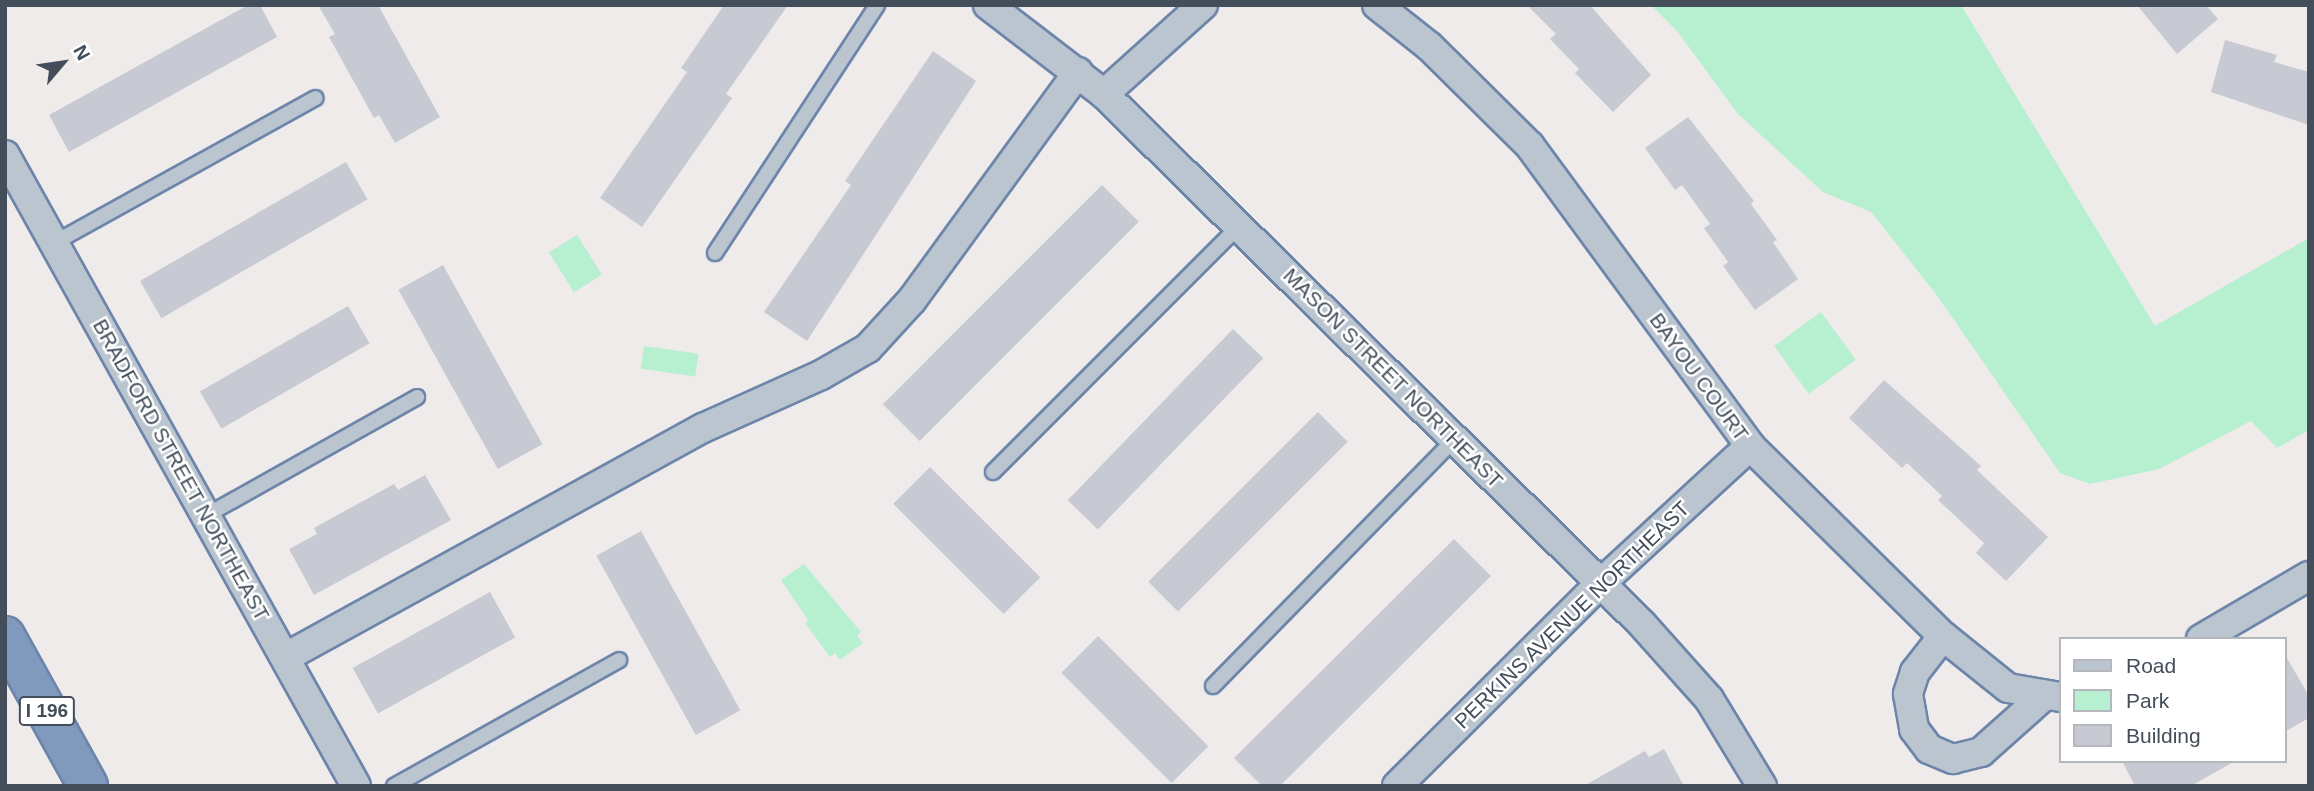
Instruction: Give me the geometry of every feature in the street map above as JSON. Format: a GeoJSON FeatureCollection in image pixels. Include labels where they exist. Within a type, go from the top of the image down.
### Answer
{"type":"FeatureCollection","features":[{"type":"Feature","properties":{"kind":"highway","name":"I 196"},"geometry":{"type":"LineString","coordinates":[[5,636],[88,786]]}},
{"type":"Feature","properties":{"kind":"street","name":"MASON STREET NORTHEAST"},"geometry":{"type":"LineString","coordinates":[[988,5],[1104,94],[1240,225],[1453,441],[1600,584],[1709,699],[1762,786]]}},
{"type":"Feature","properties":{"kind":"street"},"geometry":{"type":"LineString","coordinates":[[1104,94],[1203,5]]}},
{"type":"Feature","properties":{"kind":"street","name":"BAYOU COURT"},"geometry":{"type":"LineString","coordinates":[[1377,5],[1429,46],[1530,146],[1750,446],[1944,636],[2008,688],[2052,696]]}},
{"type":"Feature","properties":{"kind":"street"},"geometry":{"type":"LineString","coordinates":[[286,657],[703,428],[829,371],[868,348],[912,300],[1078,72]]}},
{"type":"Feature","properties":{"kind":"street","name":"BRADFORD STREET NORTHEAST"},"geometry":{"type":"LineString","coordinates":[[5,155],[356,786]]}},
{"type":"Feature","properties":{"kind":"street","name":"PERKINS AVENUE NORTHEAST"},"geometry":{"type":"LineString","coordinates":[[1397,786],[1600,584],[1750,446]]}},
{"type":"Feature","properties":{"kind":"street"},"geometry":{"type":"LineString","coordinates":[[2204,637],[2309,576]]}},
{"type":"Feature","properties":{"kind":"street"},"geometry":{"type":"LineString","coordinates":[[1944,636],[1915,672],[1909,694],[1914,729],[1929,749],[1953,759],[1981,752],[2052,696]]}},
{"type":"Feature","properties":{"kind":"lane"},"geometry":{"type":"LineString","coordinates":[[715,253],[877,5]]}},
{"type":"Feature","properties":{"kind":"lane"},"geometry":{"type":"LineString","coordinates":[[54,243],[316,98]]}},
{"type":"Feature","properties":{"kind":"lane"},"geometry":{"type":"LineString","coordinates":[[993,472],[1240,225]]}},
{"type":"Feature","properties":{"kind":"lane"},"geometry":{"type":"LineString","coordinates":[[207,515],[417,397]]}},
{"type":"Feature","properties":{"kind":"lane"},"geometry":{"type":"LineString","coordinates":[[1213,686],[1453,441]]}},
{"type":"Feature","properties":{"kind":"lane"},"geometry":{"type":"LineString","coordinates":[[394,786],[620,660]]}},
{"type":"Feature","properties":{"kind":"green space"},"geometry":{"type":"Polygon","coordinates":[[[1651,5],[1961,5],[2155,326],[2309,238],[2309,430],[2277,448],[2251,421],[2159,469],[2090,484],[2060,473],[1936,294],[1871,212],[1823,192],[1738,114],[1677,31],[1651,5]]]}},
{"type":"Feature","properties":{"kind":"green space"},"geometry":{"type":"Polygon","coordinates":[[[577,235],[602,275],[574,292],[549,252],[577,235]]]}},
{"type":"Feature","properties":{"kind":"green space"},"geometry":{"type":"Polygon","coordinates":[[[1821,312],[1856,360],[1809,394],[1774,346],[1821,312]]]}},
{"type":"Feature","properties":{"kind":"green space"},"geometry":{"type":"Polygon","coordinates":[[[644,346],[698,354],[695,376],[641,369],[644,346]]]}},
{"type":"Feature","properties":{"kind":"green space"},"geometry":{"type":"Polygon","coordinates":[[[804,564],[861,632],[857,635],[863,643],[840,660],[835,653],[830,657],[805,623],[808,620],[781,580],[804,564]]]}},
{"type":"Feature","properties":{"kind":"building"},"geometry":{"type":"Polygon","coordinates":[[[248,5],[260,5],[277,37],[69,152],[49,115],[248,5]]]}},
{"type":"Feature","properties":{"kind":"building"},"geometry":{"type":"Polygon","coordinates":[[[318,5],[378,5],[440,117],[395,143],[379,115],[374,118],[329,37],[335,34],[318,5]]]}},
{"type":"Feature","properties":{"kind":"building"},"geometry":{"type":"Polygon","coordinates":[[[724,5],[788,5],[726,94],[732,98],[642,227],[600,198],[687,72],[681,68],[724,5]]]}},
{"type":"Feature","properties":{"kind":"building"},"geometry":{"type":"Polygon","coordinates":[[[1527,5],[1590,5],[1651,75],[1613,112],[1575,73],[1579,69],[1550,39],[1556,34],[1527,5]]]}},
{"type":"Feature","properties":{"kind":"building"},"geometry":{"type":"Polygon","coordinates":[[[2137,5],[2206,5],[2218,19],[2177,54],[2137,5]]]}},
{"type":"Feature","properties":{"kind":"building"},"geometry":{"type":"Polygon","coordinates":[[[2225,40],[2277,55],[2274,62],[2309,72],[2309,125],[2211,92],[2225,40]]]}},
{"type":"Feature","properties":{"kind":"building"},"geometry":{"type":"Polygon","coordinates":[[[933,51],[976,81],[807,341],[764,312],[851,185],[845,181],[933,51]]]}},
{"type":"Feature","properties":{"kind":"building"},"geometry":{"type":"Polygon","coordinates":[[[1688,117],[1754,201],[1751,204],[1777,240],[1773,242],[1798,279],[1755,310],[1723,266],[1728,262],[1704,228],[1710,224],[1682,185],[1675,190],[1645,148],[1688,117]]]}},
{"type":"Feature","properties":{"kind":"building"},"geometry":{"type":"Polygon","coordinates":[[[346,162],[368,199],[161,318],[140,281],[346,162]]]}},
{"type":"Feature","properties":{"kind":"building"},"geometry":{"type":"Polygon","coordinates":[[[1102,185],[1139,222],[920,441],[883,404],[1102,185]]]}},
{"type":"Feature","properties":{"kind":"building"},"geometry":{"type":"Polygon","coordinates":[[[443,265],[542,444],[498,469],[398,290],[443,265]]]}},
{"type":"Feature","properties":{"kind":"building"},"geometry":{"type":"Polygon","coordinates":[[[348,306],[370,343],[221,429],[200,392],[348,306]]]}},
{"type":"Feature","properties":{"kind":"building"},"geometry":{"type":"Polygon","coordinates":[[[1233,329],[1263,358],[1098,529],[1068,500],[1233,329]]]}},
{"type":"Feature","properties":{"kind":"building"},"geometry":{"type":"Polygon","coordinates":[[[1884,380],[1981,466],[1977,470],[2048,537],[2006,581],[1976,553],[1984,543],[1938,500],[1942,496],[1907,463],[1902,468],[1849,418],[1884,380]]]}},
{"type":"Feature","properties":{"kind":"building"},"geometry":{"type":"Polygon","coordinates":[[[1318,412],[1348,442],[1178,611],[1148,582],[1318,412]]]}},
{"type":"Feature","properties":{"kind":"building"},"geometry":{"type":"Polygon","coordinates":[[[930,467],[1040,577],[1004,614],[893,504],[930,467]]]}},
{"type":"Feature","properties":{"kind":"building"},"geometry":{"type":"Polygon","coordinates":[[[425,475],[451,520],[314,595],[289,549],[317,534],[314,528],[394,484],[398,490],[425,475]]]}},
{"type":"Feature","properties":{"kind":"building"},"geometry":{"type":"Polygon","coordinates":[[[641,531],[740,710],[696,735],[596,556],[641,531]]]}},
{"type":"Feature","properties":{"kind":"building"},"geometry":{"type":"Polygon","coordinates":[[[1454,539],[1491,576],[1280,786],[1262,786],[1234,758],[1454,539]]]}},
{"type":"Feature","properties":{"kind":"building"},"geometry":{"type":"Polygon","coordinates":[[[490,592],[515,637],[378,714],[353,668],[490,592]]]}},
{"type":"Feature","properties":{"kind":"building"},"geometry":{"type":"Polygon","coordinates":[[[1098,636],[1208,746],[1172,783],[1061,673],[1098,636]]]}},
{"type":"Feature","properties":{"kind":"building"},"geometry":{"type":"Polygon","coordinates":[[[2286,656],[2309,696],[2309,718],[2286,731],[2286,656]]]}},
{"type":"Feature","properties":{"kind":"building"},"geometry":{"type":"Polygon","coordinates":[[[1664,749],[1684,786],[1584,786],[1645,751],[1649,757],[1664,749]]]}},
{"type":"Feature","properties":{"kind":"building"},"geometry":{"type":"Polygon","coordinates":[[[2123,763],[2231,763],[2191,786],[2135,786],[2123,763]]]}}]}
